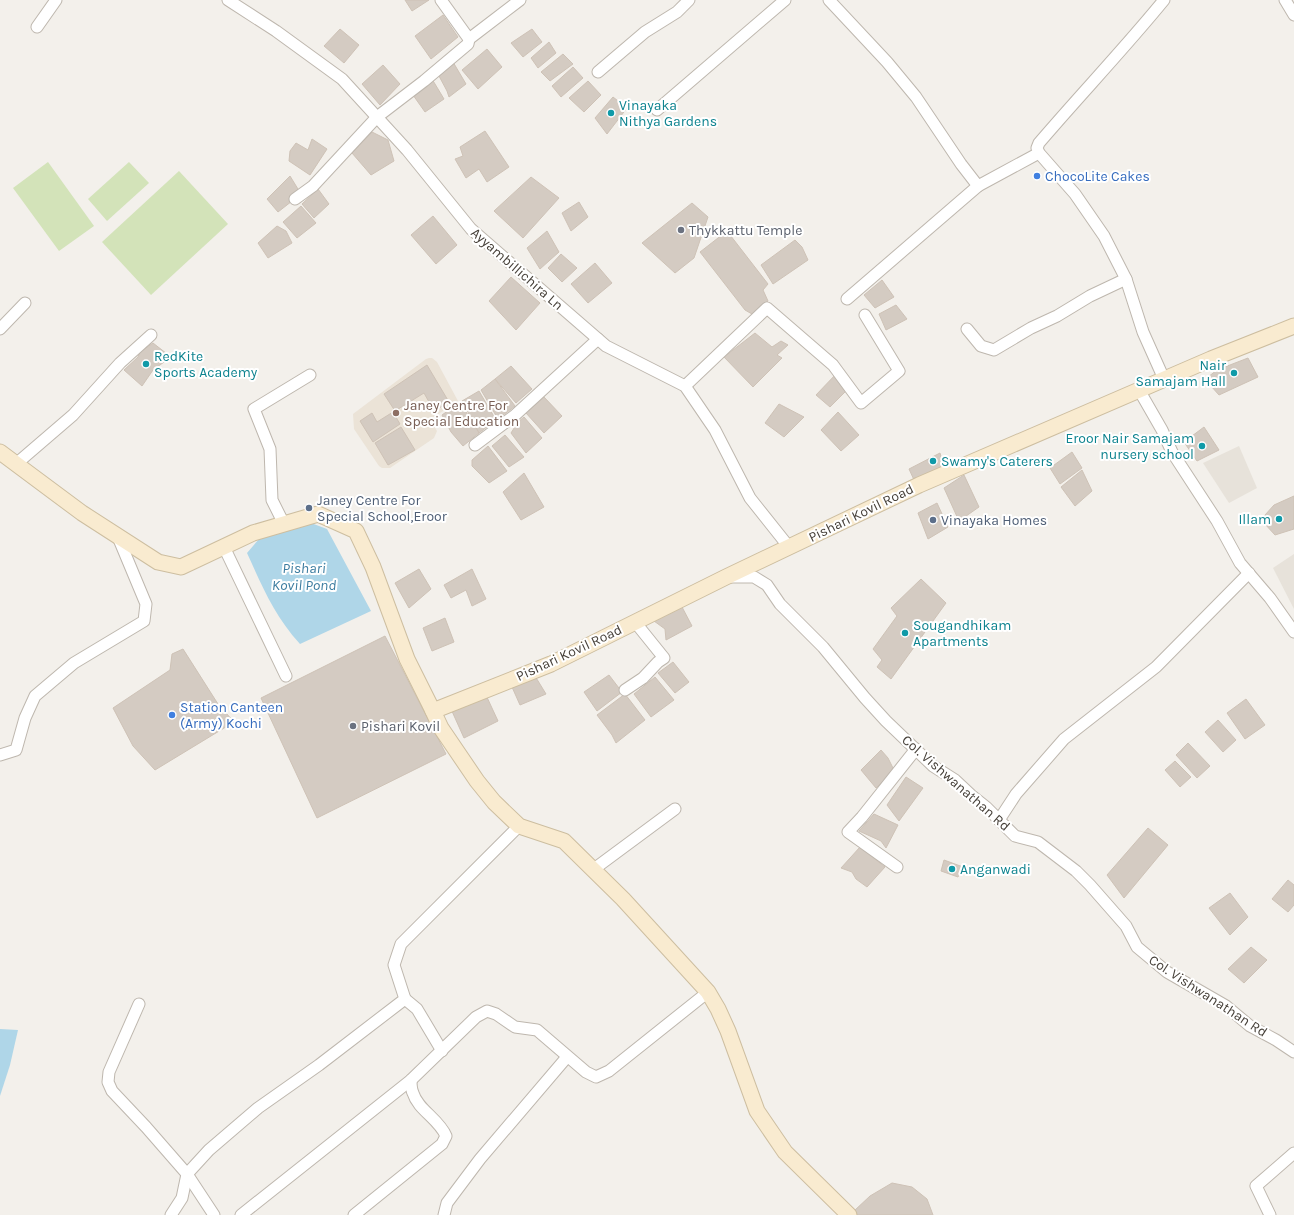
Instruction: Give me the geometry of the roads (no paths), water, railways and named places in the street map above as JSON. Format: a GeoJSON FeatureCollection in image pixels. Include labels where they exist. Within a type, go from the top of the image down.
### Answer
{"type":"FeatureCollection","features":[{"type":"Feature","properties":{"kind":"street"},"geometry":{"type":"LineString","coordinates":[[36,27],[56,0]]}},
{"type":"Feature","properties":{"kind":"street","name":"Ayyambillichira Ln"},"geometry":{"type":"LineString","coordinates":[[228,0],[276,31],[342,79],[407,150],[471,230],[598,340],[606,346],[685,386],[715,430],[750,498],[788,547]]}},
{"type":"Feature","properties":{"kind":"street"},"geometry":{"type":"LineString","coordinates":[[441,0],[469,39]]}},
{"type":"Feature","properties":{"kind":"street"},"geometry":{"type":"LineString","coordinates":[[295,199],[313,186],[377,117],[464,48],[468,44],[469,39],[520,0]]}},
{"type":"Feature","properties":{"kind":"street"},"geometry":{"type":"LineString","coordinates":[[598,72],[645,32],[677,12],[689,0]]}},
{"type":"Feature","properties":{"kind":"street"},"geometry":{"type":"LineString","coordinates":[[657,110],[784,0]]}},
{"type":"Feature","properties":{"kind":"street"},"geometry":{"type":"LineString","coordinates":[[828,0],[887,62],[916,97],[961,164],[978,186]]}},
{"type":"Feature","properties":{"kind":"street"},"geometry":{"type":"LineString","coordinates":[[1164,0],[1037,148],[1039,153],[1075,194],[1104,236],[1126,279],[1143,332],[1164,379]]}},
{"type":"Feature","properties":{"kind":"street"},"geometry":{"type":"LineString","coordinates":[[1285,0],[1294,15]]}},
{"type":"Feature","properties":{"kind":"street"},"geometry":{"type":"LineString","coordinates":[[847,299],[978,186],[1039,153]]}},
{"type":"Feature","properties":{"kind":"street"},"geometry":{"type":"LineString","coordinates":[[967,329],[981,346],[994,350],[1031,328],[1057,316],[1090,296],[1126,279]]}},
{"type":"Feature","properties":{"kind":"street"},"geometry":{"type":"LineString","coordinates":[[0,329],[25,303]]}},
{"type":"Feature","properties":{"kind":"street"},"geometry":{"type":"LineString","coordinates":[[685,386],[767,308],[833,365],[861,403],[899,371],[865,315]]}},
{"type":"Feature","properties":{"kind":"street","name":"Pishari Kovil Road"},"geometry":{"type":"LineString","coordinates":[[433,712],[551,664],[726,577],[919,485],[1164,379],[1294,326]]}},
{"type":"Feature","properties":{"kind":"street"},"geometry":{"type":"LineString","coordinates":[[16,464],[73,415],[120,363],[151,335]]}},
{"type":"Feature","properties":{"kind":"street"},"geometry":{"type":"LineString","coordinates":[[475,445],[514,416],[598,340]]}},
{"type":"Feature","properties":{"kind":"street"},"geometry":{"type":"LineString","coordinates":[[284,524],[272,500],[270,449],[254,409],[310,375]]}},
{"type":"Feature","properties":{"kind":"street"},"geometry":{"type":"LineString","coordinates":[[1139,390],[1162,430],[1172,452],[1217,521],[1240,562],[1270,598],[1294,632]]}},
{"type":"Feature","properties":{"kind":"street"},"geometry":{"type":"LineString","coordinates":[[0,452],[82,513],[158,562],[181,567],[253,533],[318,514],[356,531],[372,567],[407,659],[441,728],[477,781],[494,802],[519,826],[564,841],[623,899],[708,992],[728,1031],[757,1111],[785,1152],[849,1215]]}},
{"type":"Feature","properties":{"kind":"street"},"geometry":{"type":"LineString","coordinates":[[0,755],[16,750],[24,718],[35,696],[74,663],[144,621],[146,604],[118,537]]}},
{"type":"Feature","properties":{"kind":"street"},"geometry":{"type":"LineString","coordinates":[[224,547],[286,676]]}},
{"type":"Feature","properties":{"kind":"street"},"geometry":{"type":"LineString","coordinates":[[999,820],[1016,794],[1064,739],[1156,668],[1249,573]]}},
{"type":"Feature","properties":{"kind":"street","name":"Col. Vishwanathan Rd"},"geometry":{"type":"LineString","coordinates":[[726,577],[754,577],[767,585],[780,604],[824,647],[886,721],[933,766],[955,780],[986,807],[1015,836],[1038,842],[1076,871],[1095,890],[1126,926],[1136,947],[1167,972],[1226,1006],[1250,1026],[1294,1052]]}},
{"type":"Feature","properties":{"kind":"street"},"geometry":{"type":"LineString","coordinates":[[625,690],[643,678],[658,662],[664,658],[635,622]]}},
{"type":"Feature","properties":{"kind":"street"},"geometry":{"type":"LineString","coordinates":[[897,867],[848,832],[862,817],[916,749]]}},
{"type":"Feature","properties":{"kind":"street"},"geometry":{"type":"LineString","coordinates":[[594,869],[675,809]]}},
{"type":"Feature","properties":{"kind":"street"},"geometry":{"type":"LineString","coordinates":[[442,1052],[417,1009],[405,999],[394,965],[401,944],[519,826]]}},
{"type":"Feature","properties":{"kind":"street"},"geometry":{"type":"LineString","coordinates":[[241,1215],[411,1080],[442,1052],[476,1017],[487,1011],[496,1014],[515,1027],[537,1030],[567,1057],[586,1072],[596,1077],[609,1071],[708,992]]}},
{"type":"Feature","properties":{"kind":"street"},"geometry":{"type":"LineString","coordinates":[[172,1215],[182,1198],[187,1174],[209,1150],[258,1108],[405,999]]}},
{"type":"Feature","properties":{"kind":"street"},"geometry":{"type":"LineString","coordinates":[[140,1004],[109,1072],[108,1082],[112,1091],[187,1174],[214,1215]]}},
{"type":"Feature","properties":{"kind":"street"},"geometry":{"type":"LineString","coordinates":[[444,1215],[447,1203],[480,1159],[567,1057]]}},
{"type":"Feature","properties":{"kind":"street"},"geometry":{"type":"LineString","coordinates":[[354,1215],[442,1144],[446,1136],[443,1129],[416,1101],[412,1092],[411,1080]]}},
{"type":"Feature","properties":{"kind":"street"},"geometry":{"type":"LineString","coordinates":[[1270,1215],[1256,1186],[1294,1153]]}},
{"type":"Feature","properties":{"kind":"water","name":"Pishari Kovil Pond"},"geometry":{"type":"Polygon","coordinates":[[[311,523],[327,529],[371,611],[300,644],[276,612],[247,553],[259,539],[311,523]]]}},
{"type":"Feature","properties":{"kind":"water"},"geometry":{"type":"Polygon","coordinates":[[[0,1029],[18,1030],[10,1065],[0,1096],[0,1029]]]}},
{"type":"Feature","properties":{"kind":"place","name":"Vinayaka Nithya Gardens"},"geometry":{"type":"Point","coordinates":[611,113]}},
{"type":"Feature","properties":{"kind":"place","name":"ChocoLite Cakes"},"geometry":{"type":"Point","coordinates":[1037,176]}},
{"type":"Feature","properties":{"kind":"place","name":"Thykkattu Temple"},"geometry":{"type":"Point","coordinates":[681,230]}},
{"type":"Feature","properties":{"kind":"place","name":"RedKite Sports Academy"},"geometry":{"type":"Point","coordinates":[146,364]}},
{"type":"Feature","properties":{"kind":"place","name":"Nair Samajam Hall"},"geometry":{"type":"Point","coordinates":[1234,373]}},
{"type":"Feature","properties":{"kind":"place","name":"Janey Centre For Special Education"},"geometry":{"type":"Point","coordinates":[396,413]}},
{"type":"Feature","properties":{"kind":"place","name":"Eroor Nair Samajam nursery school"},"geometry":{"type":"Point","coordinates":[1202,446]}},
{"type":"Feature","properties":{"kind":"place","name":"Swamy's Caterers"},"geometry":{"type":"Point","coordinates":[933,461]}},
{"type":"Feature","properties":{"kind":"place","name":"Janey Centre For Special School,Eroor"},"geometry":{"type":"Point","coordinates":[309,508]}},
{"type":"Feature","properties":{"kind":"place","name":"Illam"},"geometry":{"type":"Point","coordinates":[1279,519]}},
{"type":"Feature","properties":{"kind":"place","name":"Vinayaka Homes"},"geometry":{"type":"Point","coordinates":[933,520]}},
{"type":"Feature","properties":{"kind":"place","name":"Sougandhikam Apartments"},"geometry":{"type":"Point","coordinates":[905,633]}},
{"type":"Feature","properties":{"kind":"place","name":"Station Canteen (Army) Kochi"},"geometry":{"type":"Point","coordinates":[172,715]}},
{"type":"Feature","properties":{"kind":"place","name":"Pishari Kovil"},"geometry":{"type":"Point","coordinates":[353,726]}},
{"type":"Feature","properties":{"kind":"place","name":"Anganwadi"},"geometry":{"type":"Point","coordinates":[952,869]}}]}
